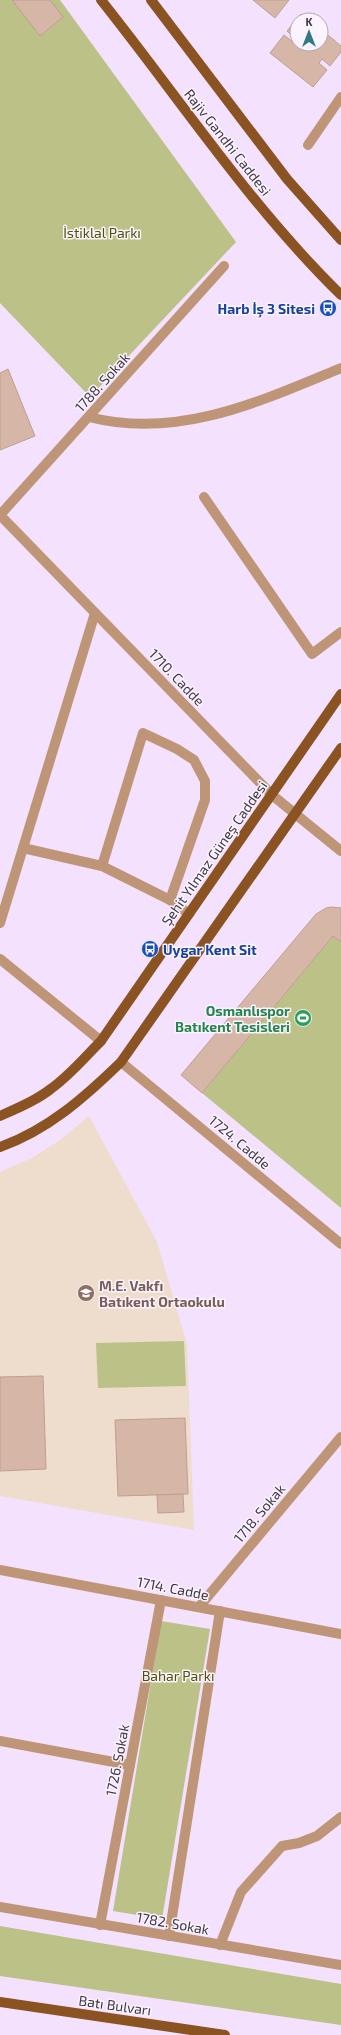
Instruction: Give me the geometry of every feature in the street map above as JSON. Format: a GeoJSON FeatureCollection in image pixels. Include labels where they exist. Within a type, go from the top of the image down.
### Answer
{"type":"FeatureCollection","features":[{"type":"Feature","properties":{"kind":"main road","name":"Rajiv Gandhi Caddesi"},"geometry":{"type":"LineString","coordinates":[[101,0],[234,174],[314,268],[341,295]]}},
{"type":"Feature","properties":{"kind":"main road","name":"Rajiv Gandhi Caddesi"},"geometry":{"type":"LineString","coordinates":[[151,0],[287,179],[341,240]]}},
{"type":"Feature","properties":{"kind":"main road","name":"Şehit Yılmaz Güneş Caddesi"},"geometry":{"type":"LineString","coordinates":[[0,1116],[28,1103],[51,1089],[71,1072],[101,1041],[341,694]]}},
{"type":"Feature","properties":{"kind":"main road"},"geometry":{"type":"LineString","coordinates":[[0,1147],[42,1127],[66,1111],[92,1091],[121,1062],[341,748]]}},
{"type":"Feature","properties":{"kind":"main road","name":"Batı Bulvarı"},"geometry":{"type":"LineString","coordinates":[[0,2002],[226,2035]]}},
{"type":"Feature","properties":{"kind":"street"},"geometry":{"type":"LineString","coordinates":[[308,145],[341,97]]}},
{"type":"Feature","properties":{"kind":"street","name":"1788. Sokak"},"geometry":{"type":"LineString","coordinates":[[0,515],[224,266]]}},
{"type":"Feature","properties":{"kind":"street"},"geometry":{"type":"LineString","coordinates":[[89,417],[114,424],[154,424],[199,419],[258,402],[341,368]]}},
{"type":"Feature","properties":{"kind":"street"},"geometry":{"type":"LineString","coordinates":[[204,497],[312,654],[341,632]]}},
{"type":"Feature","properties":{"kind":"street","name":"1710. Cadde"},"geometry":{"type":"LineString","coordinates":[[0,515],[272,794],[341,851]]}},
{"type":"Feature","properties":{"kind":"street"},"geometry":{"type":"LineString","coordinates":[[0,923],[95,613]]}},
{"type":"Feature","properties":{"kind":"street"},"geometry":{"type":"LineString","coordinates":[[102,866],[143,733],[178,749],[194,760],[205,781],[205,800],[170,900]]}},
{"type":"Feature","properties":{"kind":"street"},"geometry":{"type":"LineString","coordinates":[[23,848],[102,866],[170,900],[189,914]]}},
{"type":"Feature","properties":{"kind":"street"},"geometry":{"type":"LineString","coordinates":[[0,959],[101,1041]]}},
{"type":"Feature","properties":{"kind":"street","name":"1724. Cadde"},"geometry":{"type":"LineString","coordinates":[[121,1062],[341,1244]]}},
{"type":"Feature","properties":{"kind":"street","name":"1718. Sokak"},"geometry":{"type":"LineString","coordinates":[[199,1607],[341,1437]]}},
{"type":"Feature","properties":{"kind":"street","name":"1714. Cadde"},"geometry":{"type":"LineString","coordinates":[[0,1570],[341,1634]]}},
{"type":"Feature","properties":{"kind":"street","name":"1726. Sokak"},"geometry":{"type":"LineString","coordinates":[[100,1925],[161,1600]]}},
{"type":"Feature","properties":{"kind":"street"},"geometry":{"type":"LineString","coordinates":[[169,1936],[220,1611]]}},
{"type":"Feature","properties":{"kind":"street"},"geometry":{"type":"LineString","coordinates":[[0,1741],[130,1765]]}},
{"type":"Feature","properties":{"kind":"street"},"geometry":{"type":"LineString","coordinates":[[220,1945],[241,1892],[282,1846],[299,1843],[317,1836],[341,1816]]}},
{"type":"Feature","properties":{"kind":"street","name":"1782. Sokak"},"geometry":{"type":"LineString","coordinates":[[0,1907],[341,1965]]}},
{"type":"Feature","properties":{"kind":"shaded area","name":"M.E. Vakfı Batıkent Ortaokulu"},"geometry":{"type":"Polygon","coordinates":[[[89,1116],[157,1242],[187,1344],[194,1530],[0,1496],[0,1172],[32,1158],[60,1140],[89,1116]]]}},
{"type":"Feature","properties":{"kind":"green space","name":"İstiklal Parkı"},"geometry":{"type":"Polygon","coordinates":[[[0,0],[60,0],[236,242],[90,397],[0,303],[0,0]]]}},
{"type":"Feature","properties":{"kind":"green space","name":"Osmanlıspor Batıkent Tesisleri"},"geometry":{"type":"Polygon","coordinates":[[[333,936],[341,942],[341,1208],[202,1093],[333,936]]]}},
{"type":"Feature","properties":{"kind":"green space"},"geometry":{"type":"Polygon","coordinates":[[[184,1341],[186,1386],[98,1388],[96,1343],[184,1341]]]}},
{"type":"Feature","properties":{"kind":"green space","name":"Bahar Parkı"},"geometry":{"type":"Polygon","coordinates":[[[161,1621],[210,1629],[162,1919],[113,1911],[161,1621]]]}},
{"type":"Feature","properties":{"kind":"green space"},"geometry":{"type":"Polygon","coordinates":[[[0,1926],[341,1984],[341,2025],[0,1976],[0,1926]]]}},
{"type":"Feature","properties":{"kind":"building"},"geometry":{"type":"Polygon","coordinates":[[[12,0],[50,0],[63,17],[40,36],[12,0]]]}},
{"type":"Feature","properties":{"kind":"building"},"geometry":{"type":"Polygon","coordinates":[[[253,0],[289,0],[275,18],[253,0]]]}},
{"type":"Feature","properties":{"kind":"building"},"geometry":{"type":"Polygon","coordinates":[[[284,35],[289,39],[289,52],[329,52],[329,36],[341,46],[341,52],[330,66],[322,59],[319,63],[327,70],[313,87],[270,53],[284,35]]]}},
{"type":"Feature","properties":{"kind":"building"},"geometry":{"type":"Polygon","coordinates":[[[8,369],[35,436],[0,450],[0,373],[8,369]]]}},
{"type":"Feature","properties":{"kind":"building"},"geometry":{"type":"Polygon","coordinates":[[[326,908],[341,908],[341,942],[333,936],[202,1093],[181,1075],[316,914],[326,908]]]}},
{"type":"Feature","properties":{"kind":"building"},"geometry":{"type":"Polygon","coordinates":[[[43,1376],[46,1469],[0,1471],[0,1377],[43,1376]]]}},
{"type":"Feature","properties":{"kind":"building"},"geometry":{"type":"Polygon","coordinates":[[[185,1418],[188,1494],[118,1496],[115,1420],[185,1418]]]}},
{"type":"Feature","properties":{"kind":"building"},"geometry":{"type":"Polygon","coordinates":[[[183,1494],[184,1512],[158,1513],[157,1495],[183,1494]]]}},
{"type":"Feature","properties":{"kind":"place","name":"Harb İş 3 Sitesi"},"geometry":{"type":"Point","coordinates":[328,308]}},
{"type":"Feature","properties":{"kind":"place","name":"Uygar Kent Sit"},"geometry":{"type":"Point","coordinates":[150,949]}},
{"type":"Feature","properties":{"kind":"place","name":"Osmanlıspor Batıkent Tesisleri"},"geometry":{"type":"Point","coordinates":[303,1018]}},
{"type":"Feature","properties":{"kind":"place","name":"M.E. Vakfı Batıkent Ortaokulu"},"geometry":{"type":"Point","coordinates":[86,1293]}}]}
